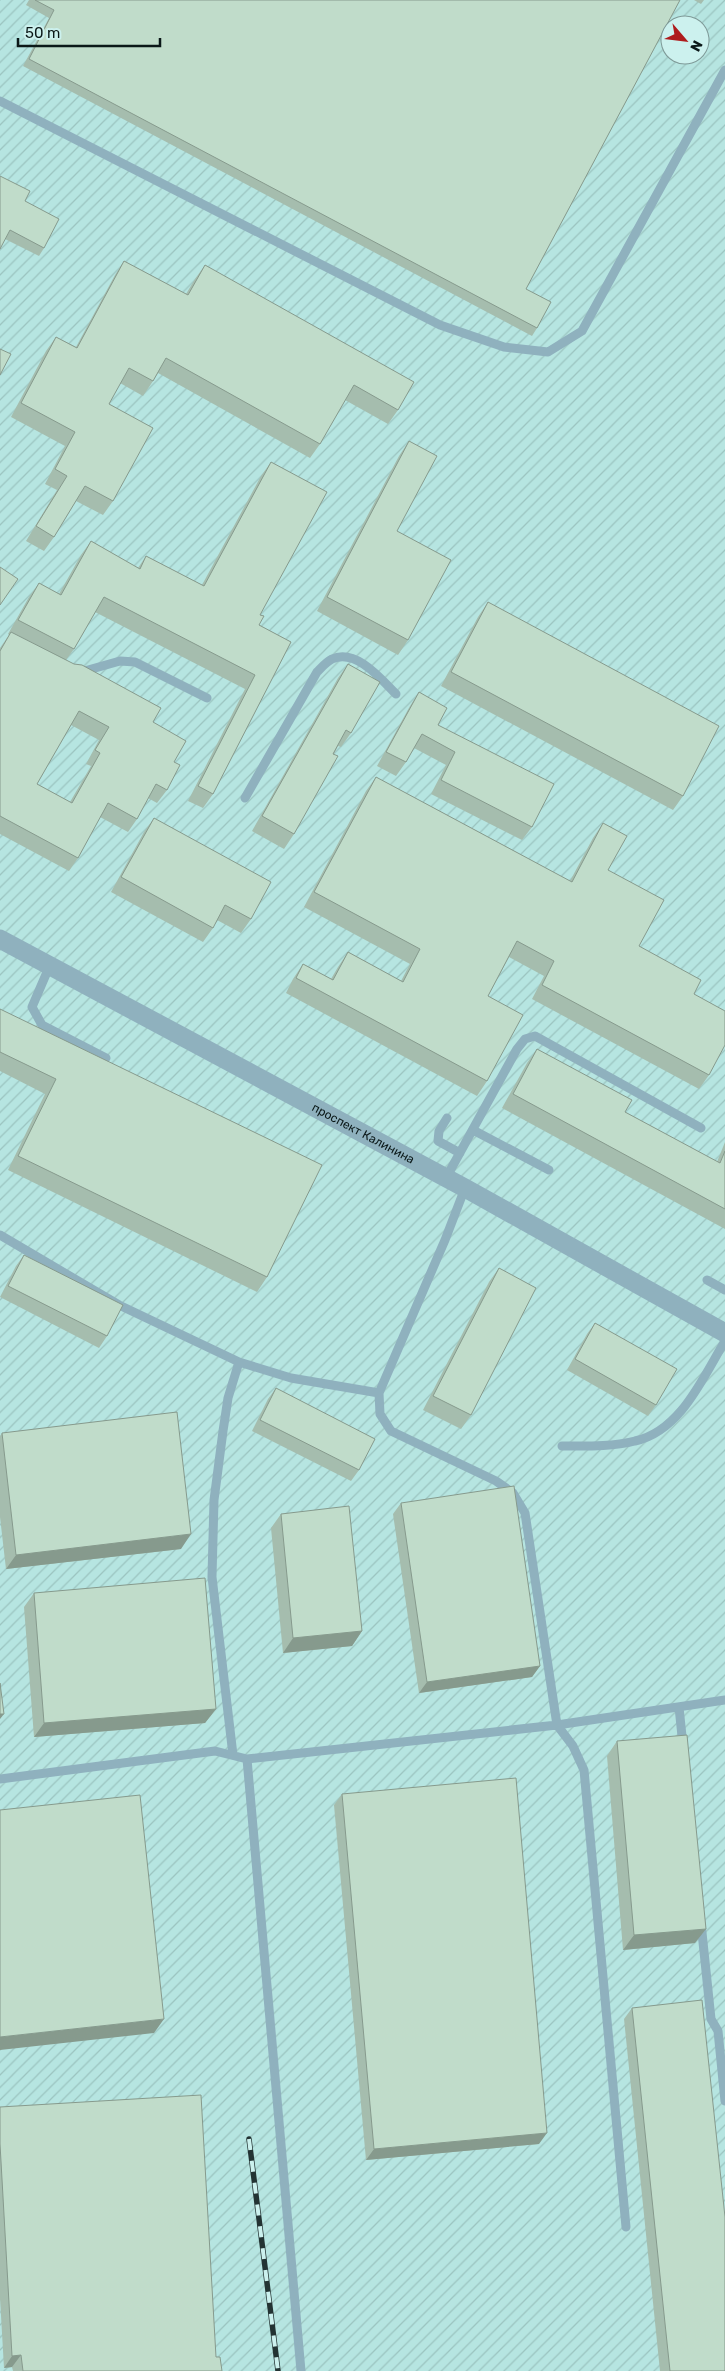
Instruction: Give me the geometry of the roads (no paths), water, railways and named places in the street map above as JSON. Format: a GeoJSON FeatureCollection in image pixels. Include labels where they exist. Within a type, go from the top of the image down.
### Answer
{"type":"FeatureCollection","features":[{"type":"Feature","properties":{"kind":"street","name":"проспект Калинина"},"geometry":{"type":"LineString","coordinates":[[0,938],[465,1188],[725,1332]]}},
{"type":"Feature","properties":{"kind":"lane"},"geometry":{"type":"LineString","coordinates":[[0,101],[440,325],[504,347],[548,352],[582,332],[725,70]]}},
{"type":"Feature","properties":{"kind":"lane"},"geometry":{"type":"LineString","coordinates":[[246,798],[317,672],[332,659],[350,657],[371,669],[396,694]]}},
{"type":"Feature","properties":{"kind":"lane"},"geometry":{"type":"LineString","coordinates":[[67,672],[84,672],[120,661],[134,662],[207,698]]}},
{"type":"Feature","properties":{"kind":"lane"},"geometry":{"type":"LineString","coordinates":[[50,964],[32,1008],[42,1025],[106,1058]]}},
{"type":"Feature","properties":{"kind":"lane"},"geometry":{"type":"LineString","coordinates":[[446,1178],[517,1049],[525,1040],[535,1036],[701,1128]]}},
{"type":"Feature","properties":{"kind":"lane"},"geometry":{"type":"LineString","coordinates":[[447,1118],[439,1131],[438,1141],[460,1153]]}},
{"type":"Feature","properties":{"kind":"lane"},"geometry":{"type":"LineString","coordinates":[[473,1130],[549,1170]]}},
{"type":"Feature","properties":{"kind":"lane"},"geometry":{"type":"LineString","coordinates":[[465,1188],[445,1240],[379,1393],[380,1414],[391,1432],[496,1481],[513,1493],[525,1513],[557,1725],[573,1746],[584,1770],[626,2226]]}},
{"type":"Feature","properties":{"kind":"lane"},"geometry":{"type":"LineString","coordinates":[[0,1235],[119,1305],[239,1362],[291,1378],[379,1393]]}},
{"type":"Feature","properties":{"kind":"lane"},"geometry":{"type":"LineString","coordinates":[[707,1280],[725,1290]]}},
{"type":"Feature","properties":{"kind":"lane"},"geometry":{"type":"LineString","coordinates":[[562,1446],[614,1445],[637,1441],[659,1431],[678,1415],[692,1396],[725,1341]]}},
{"type":"Feature","properties":{"kind":"lane"},"geometry":{"type":"LineString","coordinates":[[233,1755],[212,1577],[214,1500],[222,1431],[228,1398],[239,1362]]}},
{"type":"Feature","properties":{"kind":"lane"},"geometry":{"type":"LineString","coordinates":[[0,1779],[215,1751],[247,1759],[557,1725],[725,1700]]}},
{"type":"Feature","properties":{"kind":"lane"},"geometry":{"type":"LineString","coordinates":[[679,1707],[684,1756]]}},
{"type":"Feature","properties":{"kind":"lane"},"geometry":{"type":"LineString","coordinates":[[247,1759],[301,2371]]}},
{"type":"Feature","properties":{"kind":"lane"},"geometry":{"type":"LineString","coordinates":[[700,1912],[711,2019],[718,2031],[725,2101]]}},
{"type":"Feature","properties":{"kind":"railway"},"geometry":{"type":"LineString","coordinates":[[249,2139],[278,2371]]}}]}
